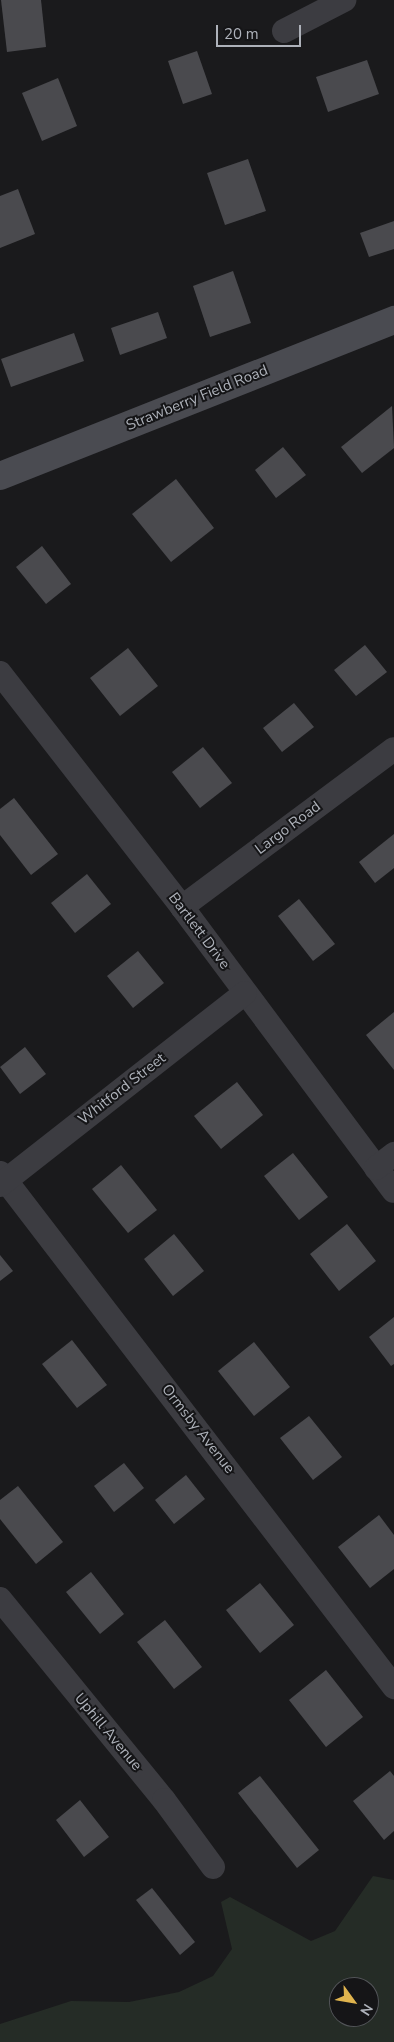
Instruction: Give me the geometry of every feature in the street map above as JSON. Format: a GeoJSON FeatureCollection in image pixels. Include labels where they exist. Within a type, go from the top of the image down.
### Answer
{"type":"FeatureCollection","features":[{"type":"Feature","properties":{"kind":"street"},"geometry":{"type":"LineString","coordinates":[[284,31],[344,0]]}},
{"type":"Feature","properties":{"kind":"street","name":"Strawberry Field Road"},"geometry":{"type":"LineString","coordinates":[[0,476],[394,320]]}},
{"type":"Feature","properties":{"kind":"street","name":"Bartlett Drive"},"geometry":{"type":"LineString","coordinates":[[0,673],[182,907],[245,993],[385,1161],[394,1191]]}},
{"type":"Feature","properties":{"kind":"street","name":"Largo Road"},"geometry":{"type":"LineString","coordinates":[[182,907],[394,749]]}},
{"type":"Feature","properties":{"kind":"street","name":"Whitford Street"},"geometry":{"type":"LineString","coordinates":[[2,1180],[245,993]]}},
{"type":"Feature","properties":{"kind":"street","name":"Ormsby Avenue"},"geometry":{"type":"LineString","coordinates":[[2,1180],[387,1663],[394,1687]]}},
{"type":"Feature","properties":{"kind":"street","name":"Uphill Avenue"},"geometry":{"type":"LineString","coordinates":[[0,1599],[213,1867]]}},
{"type":"Feature","properties":{"kind":"shaded area"},"geometry":{"type":"Polygon","coordinates":[[[373,1876],[394,1880],[394,2042],[0,2042],[0,2024],[71,2001],[129,2002],[179,1992],[213,1976],[232,1949],[221,1902],[230,1897],[311,1941],[335,1931],[373,1876]]]}},
{"type":"Feature","properties":{"kind":"building"},"geometry":{"type":"Polygon","coordinates":[[[1,0],[41,0],[46,47],[7,52],[1,0]]]}},
{"type":"Feature","properties":{"kind":"building"},"geometry":{"type":"Polygon","coordinates":[[[197,51],[212,94],[183,104],[168,61],[197,51]]]}},
{"type":"Feature","properties":{"kind":"building"},"geometry":{"type":"Polygon","coordinates":[[[367,60],[379,94],[328,112],[316,77],[367,60]]]}},
{"type":"Feature","properties":{"kind":"building"},"geometry":{"type":"Polygon","coordinates":[[[58,78],[77,126],[42,141],[22,93],[58,78]]]}},
{"type":"Feature","properties":{"kind":"building"},"geometry":{"type":"Polygon","coordinates":[[[248,159],[266,211],[225,225],[207,173],[248,159]]]}},
{"type":"Feature","properties":{"kind":"building"},"geometry":{"type":"Polygon","coordinates":[[[18,189],[35,234],[0,248],[0,196],[18,189]]]}},
{"type":"Feature","properties":{"kind":"building"},"geometry":{"type":"Polygon","coordinates":[[[394,221],[394,249],[369,257],[360,233],[394,221]]]}},
{"type":"Feature","properties":{"kind":"building"},"geometry":{"type":"Polygon","coordinates":[[[233,271],[251,323],[210,337],[193,286],[233,271]]]}},
{"type":"Feature","properties":{"kind":"building"},"geometry":{"type":"Polygon","coordinates":[[[158,312],[167,338],[120,355],[111,328],[158,312]]]}},
{"type":"Feature","properties":{"kind":"building"},"geometry":{"type":"Polygon","coordinates":[[[74,333],[84,361],[11,387],[1,359],[74,333]]]}},
{"type":"Feature","properties":{"kind":"building"},"geometry":{"type":"Polygon","coordinates":[[[392,406],[394,448],[362,473],[341,447],[392,406]]]}},
{"type":"Feature","properties":{"kind":"building"},"geometry":{"type":"Polygon","coordinates":[[[283,447],[306,475],[276,498],[255,470],[283,447]]]}},
{"type":"Feature","properties":{"kind":"building"},"geometry":{"type":"Polygon","coordinates":[[[176,479],[214,528],[171,562],[132,514],[176,479]]]}},
{"type":"Feature","properties":{"kind":"building"},"geometry":{"type":"Polygon","coordinates":[[[42,546],[71,584],[46,604],[16,567],[42,546]]]}},
{"type":"Feature","properties":{"kind":"building"},"geometry":{"type":"Polygon","coordinates":[[[365,645],[387,672],[356,696],[334,670],[365,645]]]}},
{"type":"Feature","properties":{"kind":"building"},"geometry":{"type":"Polygon","coordinates":[[[128,648],[158,686],[120,716],[90,678],[128,648]]]}},
{"type":"Feature","properties":{"kind":"building"},"geometry":{"type":"Polygon","coordinates":[[[294,703],[314,727],[282,752],[263,728],[294,703]]]}},
{"type":"Feature","properties":{"kind":"building"},"geometry":{"type":"Polygon","coordinates":[[[203,747],[232,783],[200,808],[172,772],[203,747]]]}},
{"type":"Feature","properties":{"kind":"building"},"geometry":{"type":"Polygon","coordinates":[[[14,798],[58,854],[31,875],[0,835],[0,809],[14,798]]]}},
{"type":"Feature","properties":{"kind":"building"},"geometry":{"type":"Polygon","coordinates":[[[394,834],[394,868],[375,883],[359,862],[394,834]]]}},
{"type":"Feature","properties":{"kind":"building"},"geometry":{"type":"Polygon","coordinates":[[[87,874],[111,904],[75,933],[51,903],[87,874]]]}},
{"type":"Feature","properties":{"kind":"building"},"geometry":{"type":"Polygon","coordinates":[[[299,899],[335,944],[313,961],[278,916],[299,899]]]}},
{"type":"Feature","properties":{"kind":"building"},"geometry":{"type":"Polygon","coordinates":[[[138,951],[164,983],[133,1008],[107,976],[138,951]]]}},
{"type":"Feature","properties":{"kind":"building"},"geometry":{"type":"Polygon","coordinates":[[[394,1012],[394,1070],[366,1035],[394,1012]]]}},
{"type":"Feature","properties":{"kind":"building"},"geometry":{"type":"Polygon","coordinates":[[[25,1047],[46,1074],[20,1094],[0,1067],[25,1047]]]}},
{"type":"Feature","properties":{"kind":"building"},"geometry":{"type":"Polygon","coordinates":[[[237,1082],[263,1115],[221,1149],[194,1116],[237,1082]]]}},
{"type":"Feature","properties":{"kind":"building"},"geometry":{"type":"Polygon","coordinates":[[[293,1153],[328,1197],[299,1220],[264,1176],[293,1153]]]}},
{"type":"Feature","properties":{"kind":"building"},"geometry":{"type":"Polygon","coordinates":[[[121,1165],[157,1210],[128,1233],[92,1189],[121,1165]]]}},
{"type":"Feature","properties":{"kind":"building"},"geometry":{"type":"Polygon","coordinates":[[[347,1224],[376,1261],[339,1291],[310,1254],[347,1224]]]}},
{"type":"Feature","properties":{"kind":"building"},"geometry":{"type":"Polygon","coordinates":[[[174,1234],[204,1271],[173,1296],[144,1259],[174,1234]]]}},
{"type":"Feature","properties":{"kind":"building"},"geometry":{"type":"Polygon","coordinates":[[[0,1255],[13,1271],[0,1281],[0,1255]]]}},
{"type":"Feature","properties":{"kind":"building"},"geometry":{"type":"Polygon","coordinates":[[[394,1317],[394,1364],[391,1366],[369,1337],[394,1317]]]}},
{"type":"Feature","properties":{"kind":"building"},"geometry":{"type":"Polygon","coordinates":[[[72,1340],[107,1385],[77,1408],[42,1364],[72,1340]]]}},
{"type":"Feature","properties":{"kind":"building"},"geometry":{"type":"Polygon","coordinates":[[[254,1342],[290,1387],[254,1416],[218,1371],[254,1342]]]}},
{"type":"Feature","properties":{"kind":"building"},"geometry":{"type":"Polygon","coordinates":[[[309,1416],[342,1457],[313,1480],[280,1438],[309,1416]]]}},
{"type":"Feature","properties":{"kind":"building"},"geometry":{"type":"Polygon","coordinates":[[[124,1463],[144,1488],[114,1512],[94,1486],[124,1463]]]}},
{"type":"Feature","properties":{"kind":"building"},"geometry":{"type":"Polygon","coordinates":[[[186,1475],[205,1499],[174,1524],[155,1500],[186,1475]]]}},
{"type":"Feature","properties":{"kind":"building"},"geometry":{"type":"Polygon","coordinates":[[[18,1486],[63,1542],[36,1564],[0,1519],[0,1500],[18,1486]]]}},
{"type":"Feature","properties":{"kind":"building"},"geometry":{"type":"Polygon","coordinates":[[[379,1515],[394,1535],[394,1569],[370,1588],[338,1547],[379,1515]]]}},
{"type":"Feature","properties":{"kind":"building"},"geometry":{"type":"Polygon","coordinates":[[[91,1572],[124,1614],[100,1634],[66,1592],[91,1572]]]}},
{"type":"Feature","properties":{"kind":"building"},"geometry":{"type":"Polygon","coordinates":[[[260,1583],[294,1625],[260,1653],[226,1610],[260,1583]]]}},
{"type":"Feature","properties":{"kind":"building"},"geometry":{"type":"Polygon","coordinates":[[[165,1620],[202,1667],[174,1689],[137,1642],[165,1620]]]}},
{"type":"Feature","properties":{"kind":"building"},"geometry":{"type":"Polygon","coordinates":[[[326,1670],[363,1717],[326,1747],[289,1700],[326,1670]]]}},
{"type":"Feature","properties":{"kind":"building"},"geometry":{"type":"Polygon","coordinates":[[[390,1771],[394,1776],[394,1831],[384,1840],[353,1801],[390,1771]]]}},
{"type":"Feature","properties":{"kind":"building"},"geometry":{"type":"Polygon","coordinates":[[[260,1776],[319,1850],[297,1868],[238,1793],[260,1776]]]}},
{"type":"Feature","properties":{"kind":"building"},"geometry":{"type":"Polygon","coordinates":[[[80,1800],[109,1837],[84,1857],[56,1820],[80,1800]]]}},
{"type":"Feature","properties":{"kind":"building"},"geometry":{"type":"Polygon","coordinates":[[[152,1888],[195,1942],[180,1955],[136,1900],[152,1888]]]}}]}
